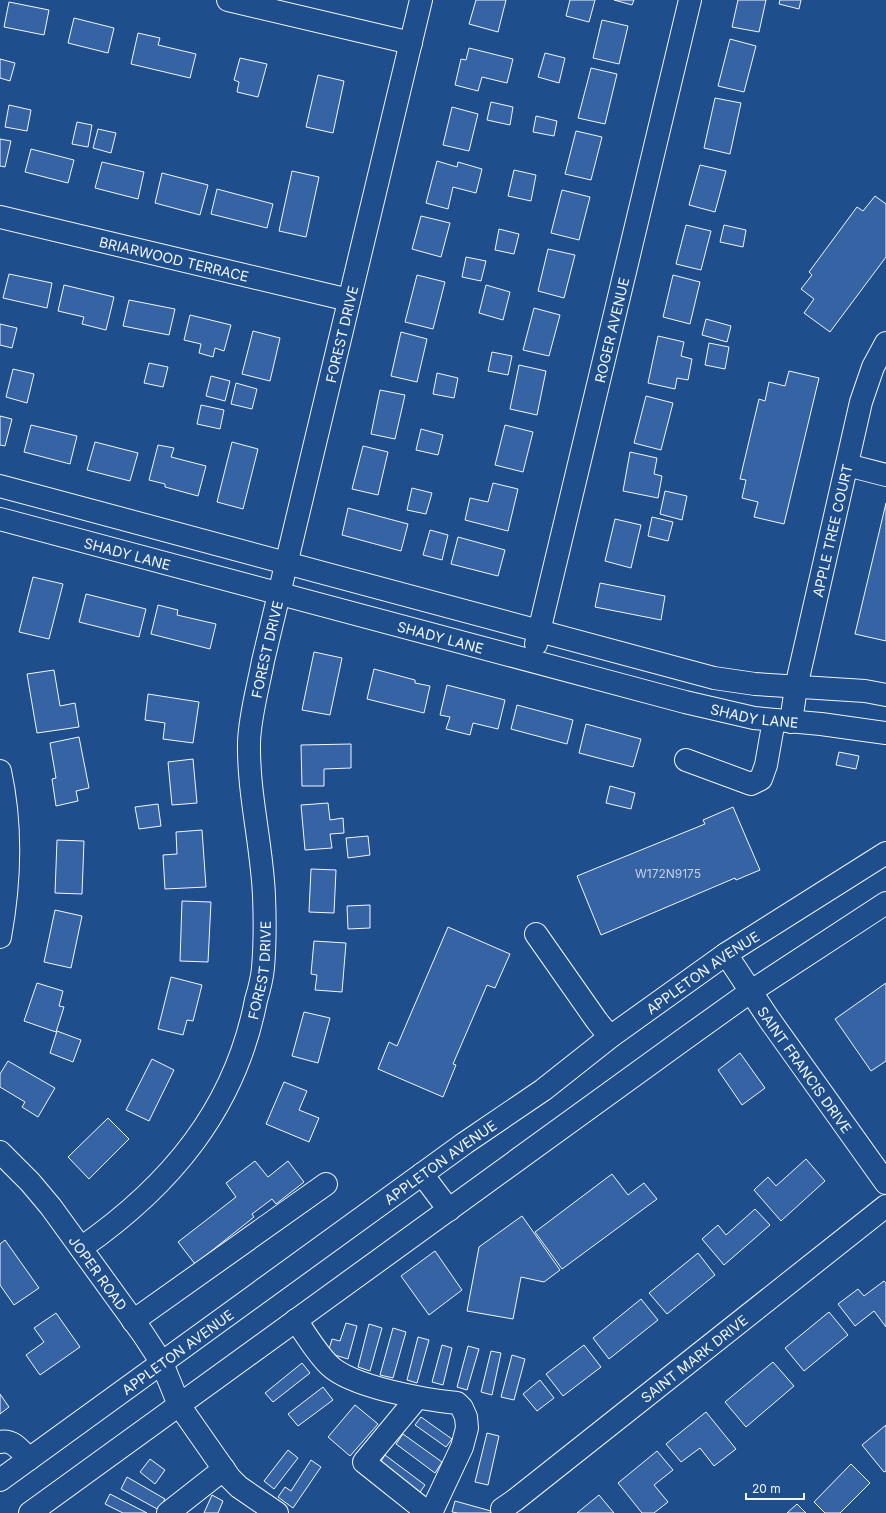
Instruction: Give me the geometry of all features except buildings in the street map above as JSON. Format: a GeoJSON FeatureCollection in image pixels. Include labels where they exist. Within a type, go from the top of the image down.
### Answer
{"type":"FeatureCollection","features":[{"type":"Feature","properties":{"kind":"street"},"geometry":{"type":"LineString","coordinates":[[228,0],[410,43]]}},
{"type":"Feature","properties":{"kind":"street","name":"FOREST DRIVE"},"geometry":{"type":"LineString","coordinates":[[81,1248],[105,1232],[157,1186],[181,1159],[222,1099],[240,1060],[251,1028],[262,969],[265,926],[264,894],[251,778],[249,743],[251,720],[410,43],[422,0]]}},
{"type":"Feature","properties":{"kind":"street","name":"ROGER AVENUE"},"geometry":{"type":"LineString","coordinates":[[532,660],[690,0]]}},
{"type":"Feature","properties":{"kind":"street","name":"BRIARWOOD TERRACE"},"geometry":{"type":"LineString","coordinates":[[0,217],[349,300]]}},
{"type":"Feature","properties":{"kind":"street","name":"APPLE TREE COURT"},"geometry":{"type":"LineString","coordinates":[[686,760],[750,784],[761,779],[796,686],[861,402],[873,367],[886,342]]}},
{"type":"Feature","properties":{"kind":"street"},"geometry":{"type":"LineString","coordinates":[[847,465],[886,475]]}},
{"type":"Feature","properties":{"kind":"street"},"geometry":{"type":"LineString","coordinates":[[0,486],[714,678],[755,684],[865,691],[886,695]]}},
{"type":"Feature","properties":{"kind":"street","name":"SHADY LANE"},"geometry":{"type":"LineString","coordinates":[[0,520],[280,593],[685,702],[754,718],[821,724],[886,733]]}},
{"type":"Feature","properties":{"kind":"street"},"geometry":{"type":"LineString","coordinates":[[0,771],[6,806],[9,855],[5,910],[0,937]]}},
{"type":"Feature","properties":{"kind":"street","name":"APPLETON AVENUE"},"geometry":{"type":"LineString","coordinates":[[0,1480],[422,1174],[543,1090],[610,1037],[726,954],[886,853]]}},
{"type":"Feature","properties":{"kind":"street"},"geometry":{"type":"LineString","coordinates":[[30,1513],[687,1036],[750,992],[886,903]]}},
{"type":"Feature","properties":{"kind":"street"},"geometry":{"type":"LineString","coordinates":[[536,934],[597,1021],[610,1037]]}},
{"type":"Feature","properties":{"kind":"street","name":"SAINT FRANCIS DRIVE"},"geometry":{"type":"LineString","coordinates":[[726,954],[750,992],[886,1183]]}},
{"type":"Feature","properties":{"kind":"street","name":"JOPER ROAD"},"geometry":{"type":"LineString","coordinates":[[0,1152],[30,1182],[51,1207],[133,1321],[162,1363],[179,1405],[230,1478],[239,1487],[277,1513]]}},
{"type":"Feature","properties":{"kind":"street"},"geometry":{"type":"LineString","coordinates":[[422,1174],[448,1210]]}},
{"type":"Feature","properties":{"kind":"street"},"geometry":{"type":"LineString","coordinates":[[133,1321],[326,1184]]}},
{"type":"Feature","properties":{"kind":"street","name":"SAINT MARK DRIVE"},"geometry":{"type":"LineString","coordinates":[[502,1509],[516,1500],[886,1206]]}},
{"type":"Feature","properties":{"kind":"street"},"geometry":{"type":"LineString","coordinates":[[296,1320],[311,1342],[330,1365],[340,1373],[400,1394],[432,1401],[457,1403],[462,1408],[466,1417],[467,1428],[462,1447],[430,1513],[364,1462],[417,1398]]}},
{"type":"Feature","properties":{"kind":"street"},"geometry":{"type":"LineString","coordinates":[[0,1442],[4,1441],[13,1443],[29,1459]]}},
{"type":"Feature","properties":{"kind":"street"},"geometry":{"type":"LineString","coordinates":[[168,1513],[224,1469]]}}]}
